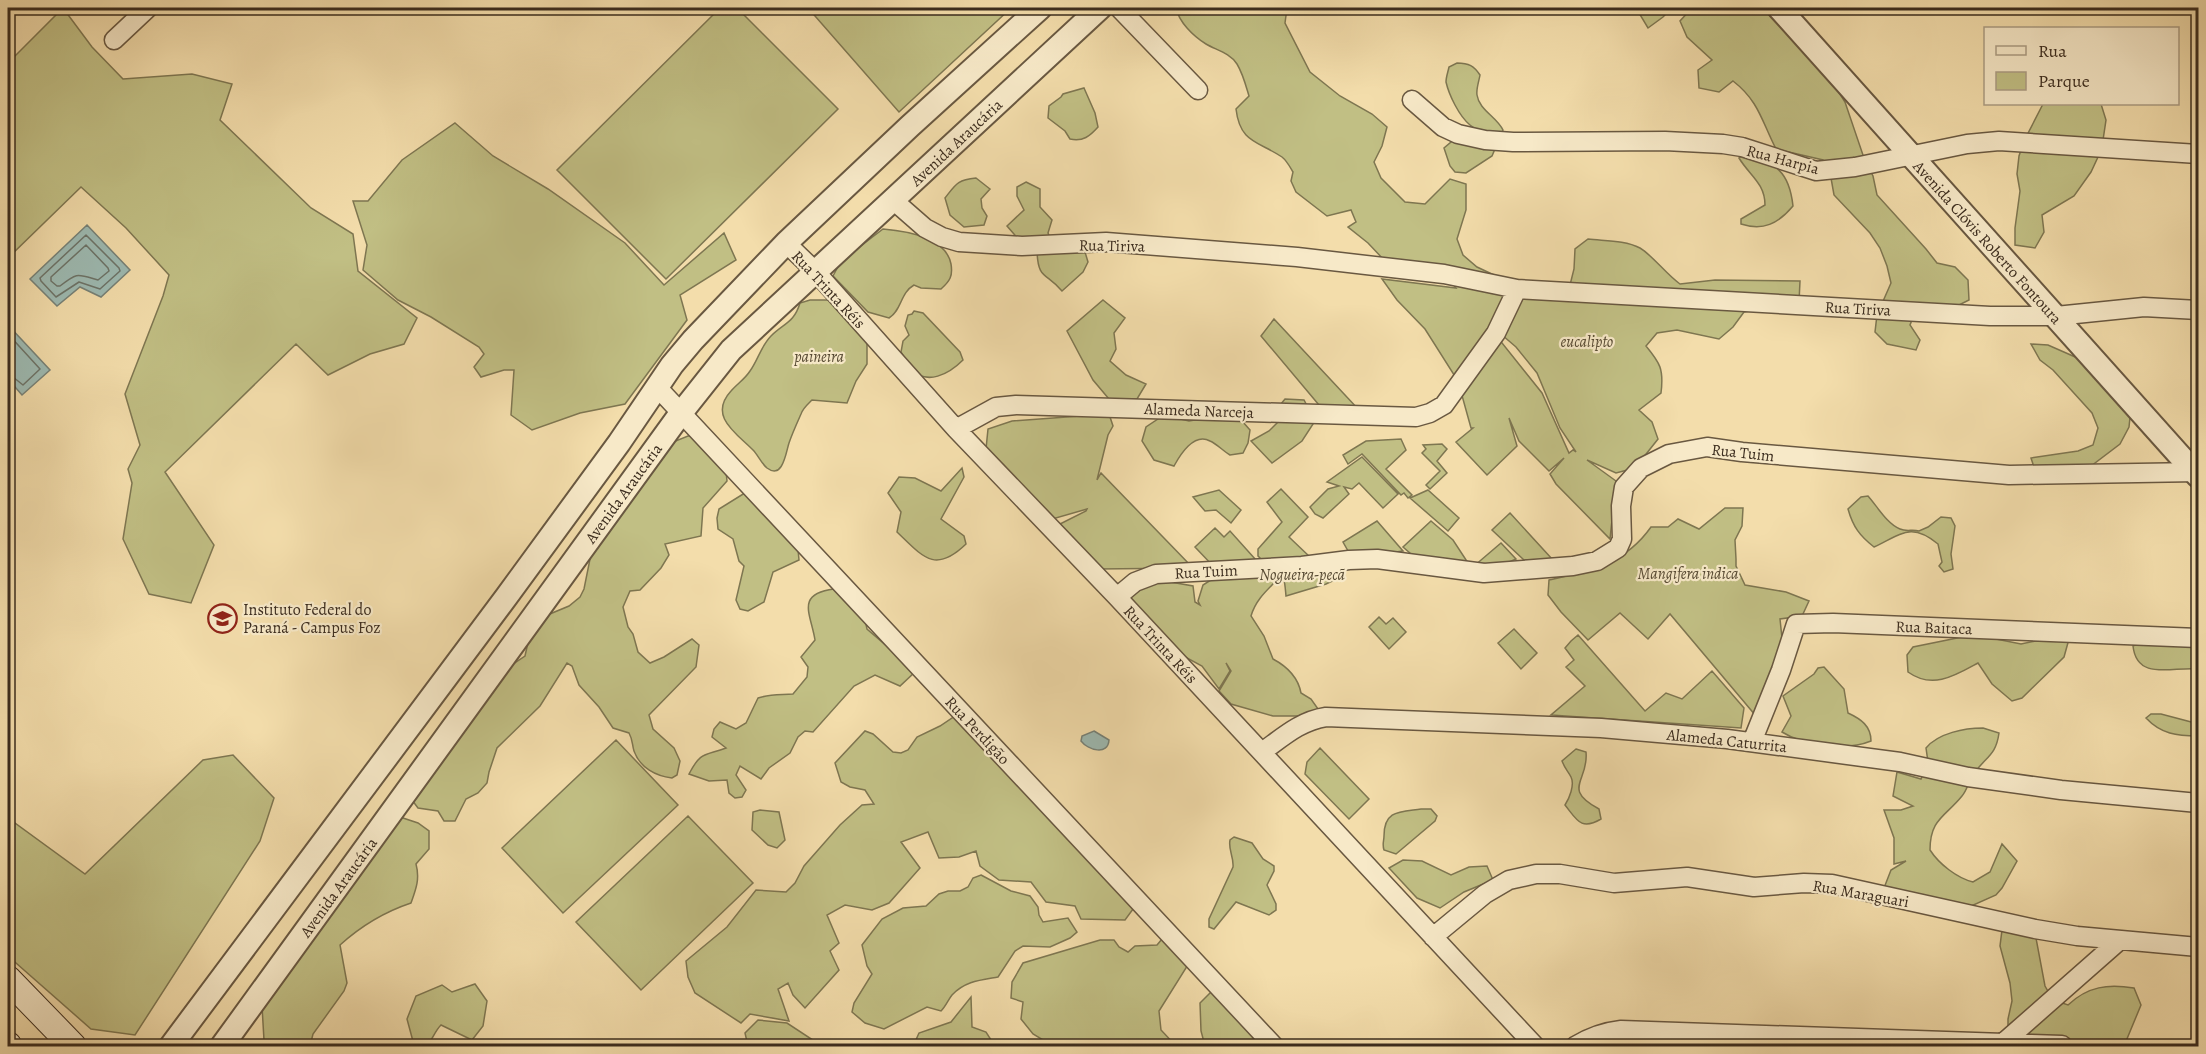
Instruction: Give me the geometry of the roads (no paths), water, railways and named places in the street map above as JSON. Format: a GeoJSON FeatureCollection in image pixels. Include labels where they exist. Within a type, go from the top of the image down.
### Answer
{"type":"FeatureCollection","features":[{"type":"Feature","properties":{"kind":"main road"},"geometry":{"type":"LineString","coordinates":[[8,979],[73,1047]]}},
{"type":"Feature","properties":{"kind":"street"},"geometry":{"type":"LineString","coordinates":[[114,39],[148,8]]}},
{"type":"Feature","properties":{"kind":"street","name":"Avenida Araucária"},"geometry":{"type":"LineString","coordinates":[[171,1047],[507,596],[693,340],[786,243],[1040,8]]}},
{"type":"Feature","properties":{"kind":"street","name":"Avenida Araucária"},"geometry":{"type":"LineString","coordinates":[[222,1047],[681,413],[731,350],[1100,8]]}},
{"type":"Feature","properties":{"kind":"street"},"geometry":{"type":"LineString","coordinates":[[1119,8],[1198,90]]}},
{"type":"Feature","properties":{"kind":"street","name":"Avenida Clóvis Roberto Fontoura"},"geometry":{"type":"LineString","coordinates":[[1779,8],[2198,474]]}},
{"type":"Feature","properties":{"kind":"street","name":"Rua Harpia"},"geometry":{"type":"LineString","coordinates":[[1412,100],[1443,127],[1458,134],[1485,140],[1513,142],[1665,141],[1723,144],[1742,147],[1816,171],[1855,166],[1967,144],[1999,141],[2199,154]]}},
{"type":"Feature","properties":{"kind":"street","name":"Rua Tiriva"},"geometry":{"type":"LineString","coordinates":[[893,200],[926,228],[942,237],[959,242],[1022,246],[1106,242],[1343,262],[1444,274],[1517,289],[1990,316],[2056,316],[2144,307],[2199,310]]}},
{"type":"Feature","properties":{"kind":"street","name":"Rua Trinta Réis"},"geometry":{"type":"LineString","coordinates":[[786,243],[815,271],[956,429],[1117,597],[1535,1047]]}},
{"type":"Feature","properties":{"kind":"street","name":"Alameda Narceja"},"geometry":{"type":"LineString","coordinates":[[956,429],[996,407],[1016,405],[1416,417],[1430,413],[1444,405],[1496,333],[1517,289]]}},
{"type":"Feature","properties":{"kind":"street","name":"Rua Perdigão"},"geometry":{"type":"LineString","coordinates":[[657,387],[1274,1047]]}},
{"type":"Feature","properties":{"kind":"street","name":"Rua Tuim"},"geometry":{"type":"LineString","coordinates":[[1117,597],[1135,582],[1156,574],[1302,566],[1377,559],[1484,573],[1573,566],[1597,561],[1618,548],[1622,539],[1621,506],[1624,487],[1641,468],[1669,454],[1707,447],[2009,475],[2198,474]]}},
{"type":"Feature","properties":{"kind":"street","name":"Rua Baitaca"},"geometry":{"type":"LineString","coordinates":[[1752,742],[1781,670],[1796,624],[1833,623],[2199,638]]}},
{"type":"Feature","properties":{"kind":"street","name":"Alameda Caturrita"},"geometry":{"type":"LineString","coordinates":[[1262,752],[1298,725],[1311,719],[1326,717],[1601,728],[1752,742],[1900,762],[1968,777],[2061,790],[2199,803]]}},
{"type":"Feature","properties":{"kind":"street","name":"Rua Maraguari"},"geometry":{"type":"LineString","coordinates":[[1433,937],[1485,894],[1509,880],[1536,874],[1548,874],[1614,883],[1687,877],[1754,888],[1804,883],[1832,884],[2035,929],[2120,940],[2199,946]]}},
{"type":"Feature","properties":{"kind":"street"},"geometry":{"type":"LineString","coordinates":[[2003,1043],[2120,940]]}},
{"type":"Feature","properties":{"kind":"street"},"geometry":{"type":"LineString","coordinates":[[1575,1047],[1588,1038],[1604,1032],[1621,1030],[2062,1045]]}},
{"type":"Feature","properties":{"kind":"water"},"geometry":{"type":"Polygon","coordinates":[[[87,225],[130,270],[101,297],[80,287],[57,306],[30,279],[87,225]]]}},
{"type":"Feature","properties":{"kind":"water"},"geometry":{"type":"Polygon","coordinates":[[[8,325],[50,370],[22,395],[8,379],[8,325]]]}},
{"type":"Feature","properties":{"kind":"water"},"geometry":{"type":"Polygon","coordinates":[[[1094,731],[1109,740],[1108,745],[1102,750],[1093,749],[1081,741],[1082,736],[1094,731]]]}},
{"type":"Feature","properties":{"kind":"place","name":"Instituto Federal do Paraná - Campus Foz"},"geometry":{"type":"Point","coordinates":[222,618]}},
{"type":"Feature","properties":{"kind":"park label","name":"eucalipto"},"geometry":{"type":"Point","coordinates":[1587,341]}},
{"type":"Feature","properties":{"kind":"park label","name":"paineira"},"geometry":{"type":"Point","coordinates":[819,356]}},
{"type":"Feature","properties":{"kind":"park label","name":"Mangifera indica"},"geometry":{"type":"Point","coordinates":[1688,573]}},
{"type":"Feature","properties":{"kind":"park label","name":"Nogueira-pecã"},"geometry":{"type":"Point","coordinates":[1302,574]}}]}
